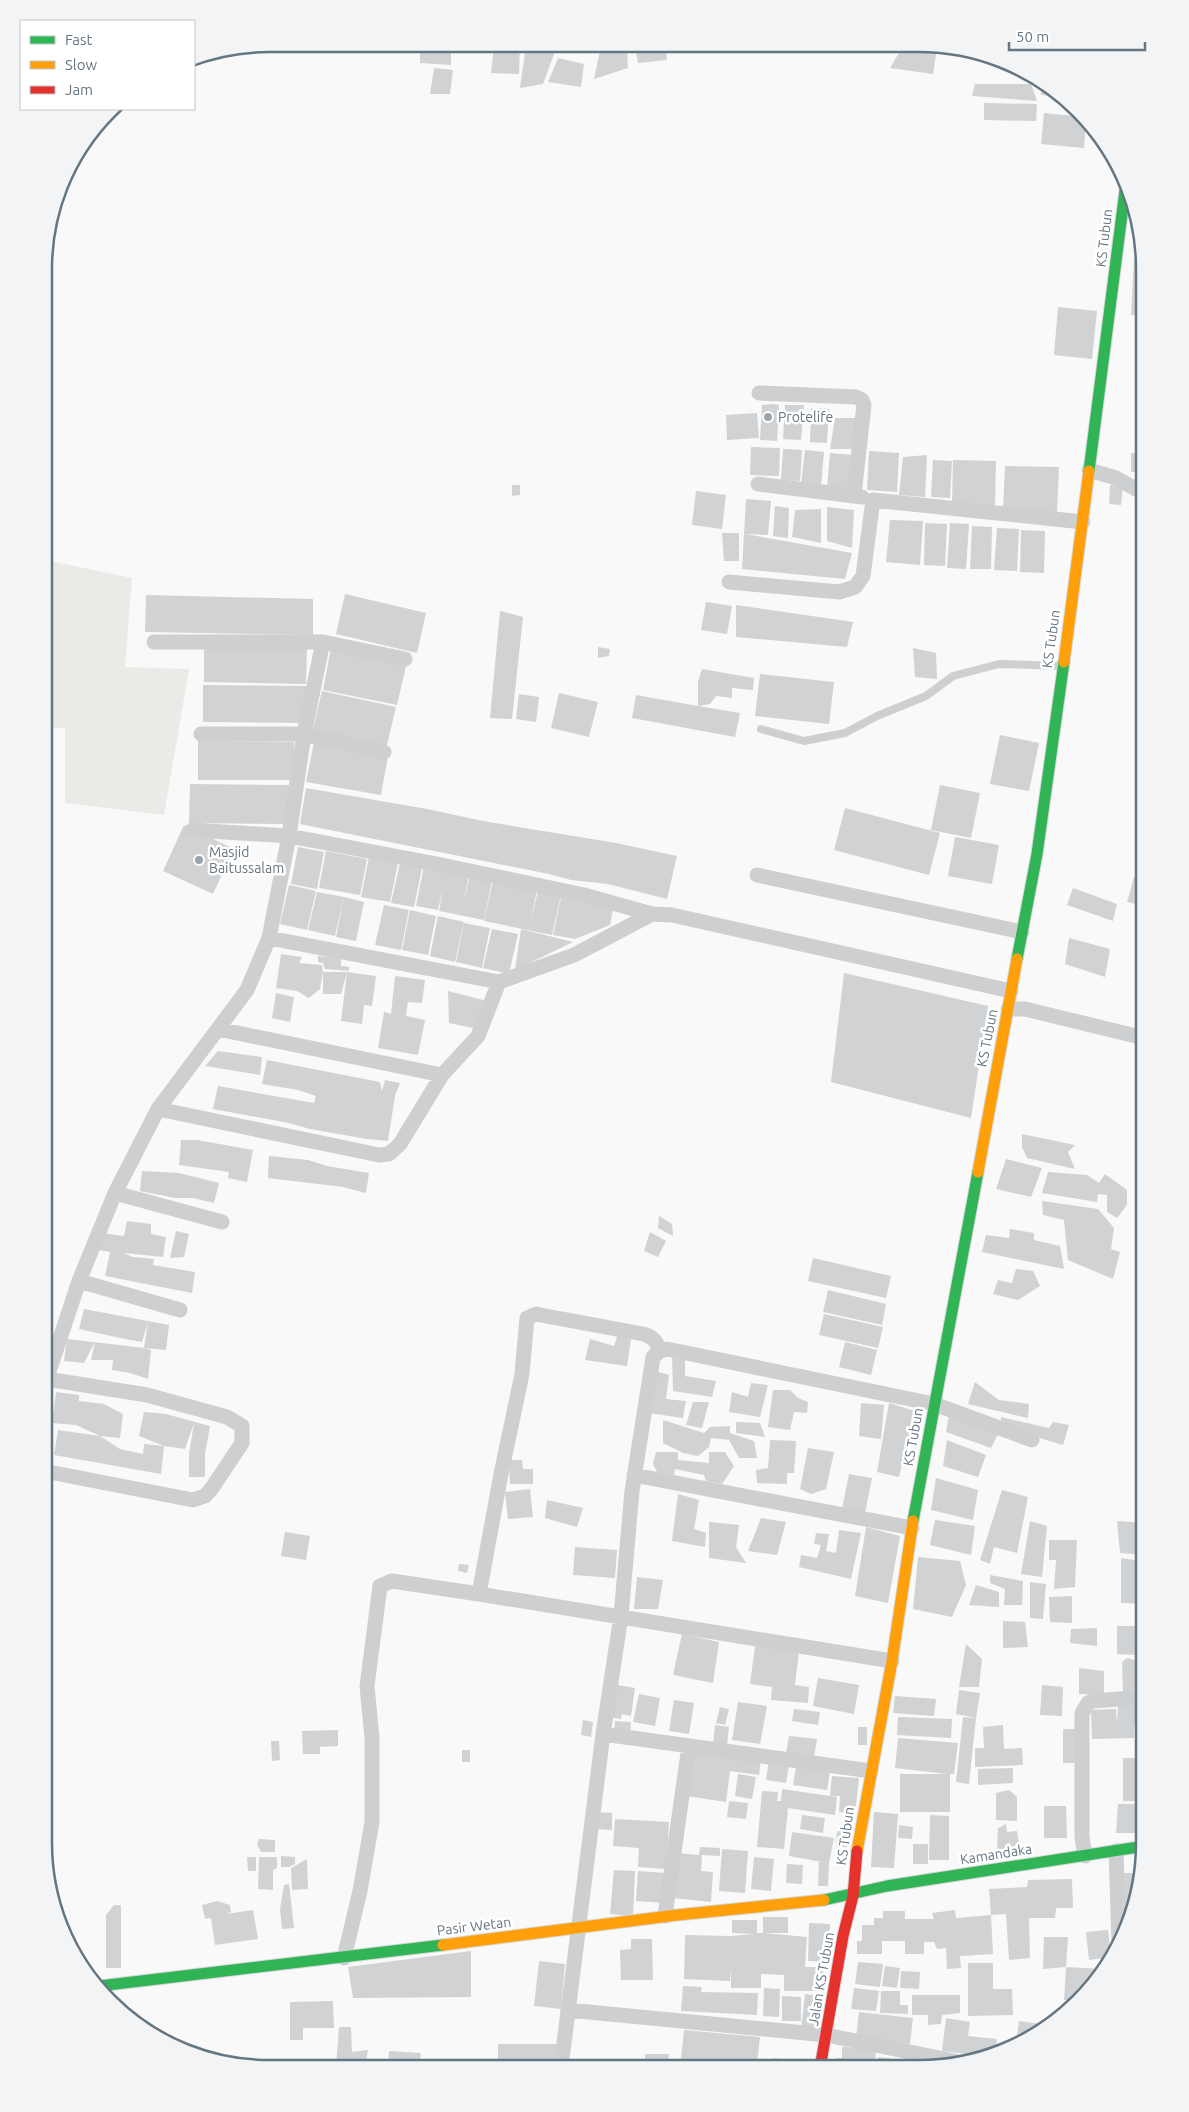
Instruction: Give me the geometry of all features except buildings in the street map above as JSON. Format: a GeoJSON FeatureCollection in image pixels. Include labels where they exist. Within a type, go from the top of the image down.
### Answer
{"type":"FeatureCollection","features":[{"type":"Feature","properties":{"kind":"main road","name":"KS Tubun"},"geometry":{"type":"LineString","coordinates":[[853,1896],[858,1837],[892,1661],[912,1528],[1037,854],[1083,522],[1124,198]]}},
{"type":"Feature","properties":{"kind":"main road","name":"Kamandaka"},"geometry":{"type":"LineString","coordinates":[[853,1896],[887,1886],[1136,1848]]}},
{"type":"Feature","properties":{"kind":"main road","name":"Pasir Wetan"},"geometry":{"type":"LineString","coordinates":[[105,1985],[344,1958],[665,1916],[780,1907],[853,1896]]}},
{"type":"Feature","properties":{"kind":"main road","name":"Jalan KS Tubun"},"geometry":{"type":"LineString","coordinates":[[821,2060],[843,1936],[853,1896]]}},
{"type":"Feature","properties":{"kind":"street"},"geometry":{"type":"LineString","coordinates":[[759,393],[856,397],[862,400],[864,405],[854,495]]}},
{"type":"Feature","properties":{"kind":"street"},"geometry":{"type":"LineString","coordinates":[[1089,470],[1116,478],[1136,489]]}},
{"type":"Feature","properties":{"kind":"street"},"geometry":{"type":"LineString","coordinates":[[758,484],[854,495],[873,500],[1083,522]]}},
{"type":"Feature","properties":{"kind":"street"},"geometry":{"type":"LineString","coordinates":[[729,582],[838,592],[855,587],[863,576],[873,500]]}},
{"type":"Feature","properties":{"kind":"street"},"geometry":{"type":"LineString","coordinates":[[154,642],[323,642],[405,659]]}},
{"type":"Feature","properties":{"kind":"street"},"geometry":{"type":"LineString","coordinates":[[52,1364],[79,1281],[115,1193],[158,1109],[247,990],[269,938],[289,836],[304,734],[323,642]]}},
{"type":"Feature","properties":{"kind":"street"},"geometry":{"type":"LineString","coordinates":[[201,734],[304,734],[384,752]]}},
{"type":"Feature","properties":{"kind":"street"},"geometry":{"type":"LineString","coordinates":[[192,830],[289,836],[437,864],[584,895],[652,914],[672,915],[1011,991]]}},
{"type":"Feature","properties":{"kind":"street"},"geometry":{"type":"LineString","coordinates":[[758,875],[1022,932]]}},
{"type":"Feature","properties":{"kind":"street"},"geometry":{"type":"LineString","coordinates":[[269,938],[499,982],[574,954],[652,914]]}},
{"type":"Feature","properties":{"kind":"street"},"geometry":{"type":"LineString","coordinates":[[158,1109],[378,1155],[389,1154],[400,1144],[442,1075],[478,1036],[499,982]]}},
{"type":"Feature","properties":{"kind":"street"},"geometry":{"type":"LineString","coordinates":[[1008,1009],[1025,1009],[1136,1036]]}},
{"type":"Feature","properties":{"kind":"street"},"geometry":{"type":"LineString","coordinates":[[218,1029],[442,1075]]}},
{"type":"Feature","properties":{"kind":"street"},"geometry":{"type":"LineString","coordinates":[[115,1193],[222,1222]]}},
{"type":"Feature","properties":{"kind":"street"},"geometry":{"type":"LineString","coordinates":[[79,1281],[180,1310]]}},
{"type":"Feature","properties":{"kind":"street"},"geometry":{"type":"LineString","coordinates":[[479,1594],[522,1374],[528,1318],[536,1314],[651,1336],[656,1341],[660,1351]]}},
{"type":"Feature","properties":{"kind":"street"},"geometry":{"type":"LineString","coordinates":[[562,2060],[602,1734],[621,1616],[634,1476],[650,1366],[653,1357],[660,1351],[667,1349],[934,1404],[1032,1440]]}},
{"type":"Feature","properties":{"kind":"street"},"geometry":{"type":"LineString","coordinates":[[52,1384],[147,1395],[227,1417],[242,1426],[243,1435],[242,1443],[212,1488],[205,1496],[194,1500],[52,1473]]}},
{"type":"Feature","properties":{"kind":"street"},"geometry":{"type":"LineString","coordinates":[[634,1476],[912,1528]]}},
{"type":"Feature","properties":{"kind":"street"},"geometry":{"type":"LineString","coordinates":[[344,1958],[360,1891],[372,1822],[372,1738],[367,1686],[380,1586],[392,1581],[621,1616],[892,1661]]}},
{"type":"Feature","properties":{"kind":"street"},"geometry":{"type":"LineString","coordinates":[[1084,1856],[1082,1837],[1082,1713],[1088,1703],[1100,1699],[1136,1698]]}},
{"type":"Feature","properties":{"kind":"street"},"geometry":{"type":"LineString","coordinates":[[602,1734],[871,1771]]}},
{"type":"Feature","properties":{"kind":"street"},"geometry":{"type":"LineString","coordinates":[[665,1916],[689,1746]]}},
{"type":"Feature","properties":{"kind":"street"},"geometry":{"type":"LineString","coordinates":[[1116,1851],[1119,1929]]}},
{"type":"Feature","properties":{"kind":"street"},"geometry":{"type":"LineString","coordinates":[[568,2010],[826,2035],[942,2058]]}},
{"type":"Feature","properties":{"kind":"lane"},"geometry":{"type":"LineString","coordinates":[[761,729],[804,741],[845,733],[876,716],[926,696],[953,676],[999,664],[1063,666]]}},
{"type":"Feature","properties":{"kind":"shaded area"},"geometry":{"type":"Polygon","coordinates":[[[52,561],[132,578],[125,667],[189,669],[164,815],[65,803],[65,728],[52,728],[52,561]]]}},
{"type":"Feature","properties":{"kind":"traffic: fast"},"geometry":{"type":"LineString","coordinates":[[1089,471],[1124,198]]}},
{"type":"Feature","properties":{"kind":"traffic: fast"},"geometry":{"type":"LineString","coordinates":[[1017,959],[1037,854],[1064,662]]}},
{"type":"Feature","properties":{"kind":"traffic: fast"},"geometry":{"type":"LineString","coordinates":[[913,1521],[978,1172]]}},
{"type":"Feature","properties":{"kind":"traffic: fast"},"geometry":{"type":"LineString","coordinates":[[824,1900],[887,1886],[1136,1847]]}},
{"type":"Feature","properties":{"kind":"traffic: fast"},"geometry":{"type":"LineString","coordinates":[[105,1985],[443,1945]]}},
{"type":"Feature","properties":{"kind":"traffic: slow"},"geometry":{"type":"LineString","coordinates":[[1064,662],[1089,471]]}},
{"type":"Feature","properties":{"kind":"traffic: slow"},"geometry":{"type":"LineString","coordinates":[[978,1172],[1017,959]]}},
{"type":"Feature","properties":{"kind":"traffic: slow"},"geometry":{"type":"LineString","coordinates":[[857,1851],[892,1661],[913,1521]]}},
{"type":"Feature","properties":{"kind":"traffic: slow"},"geometry":{"type":"LineString","coordinates":[[443,1945],[677,1915],[824,1900]]}},
{"type":"Feature","properties":{"kind":"traffic: jam"},"geometry":{"type":"LineString","coordinates":[[821,2060],[843,1936],[853,1896],[857,1851]]}},
{"type":"Feature","properties":{"kind":"place","name":"Protelife"},"geometry":{"type":"Point","coordinates":[768,417]}},
{"type":"Feature","properties":{"kind":"place","name":"Masjid Baitussalam"},"geometry":{"type":"Point","coordinates":[199,860]}}]}
